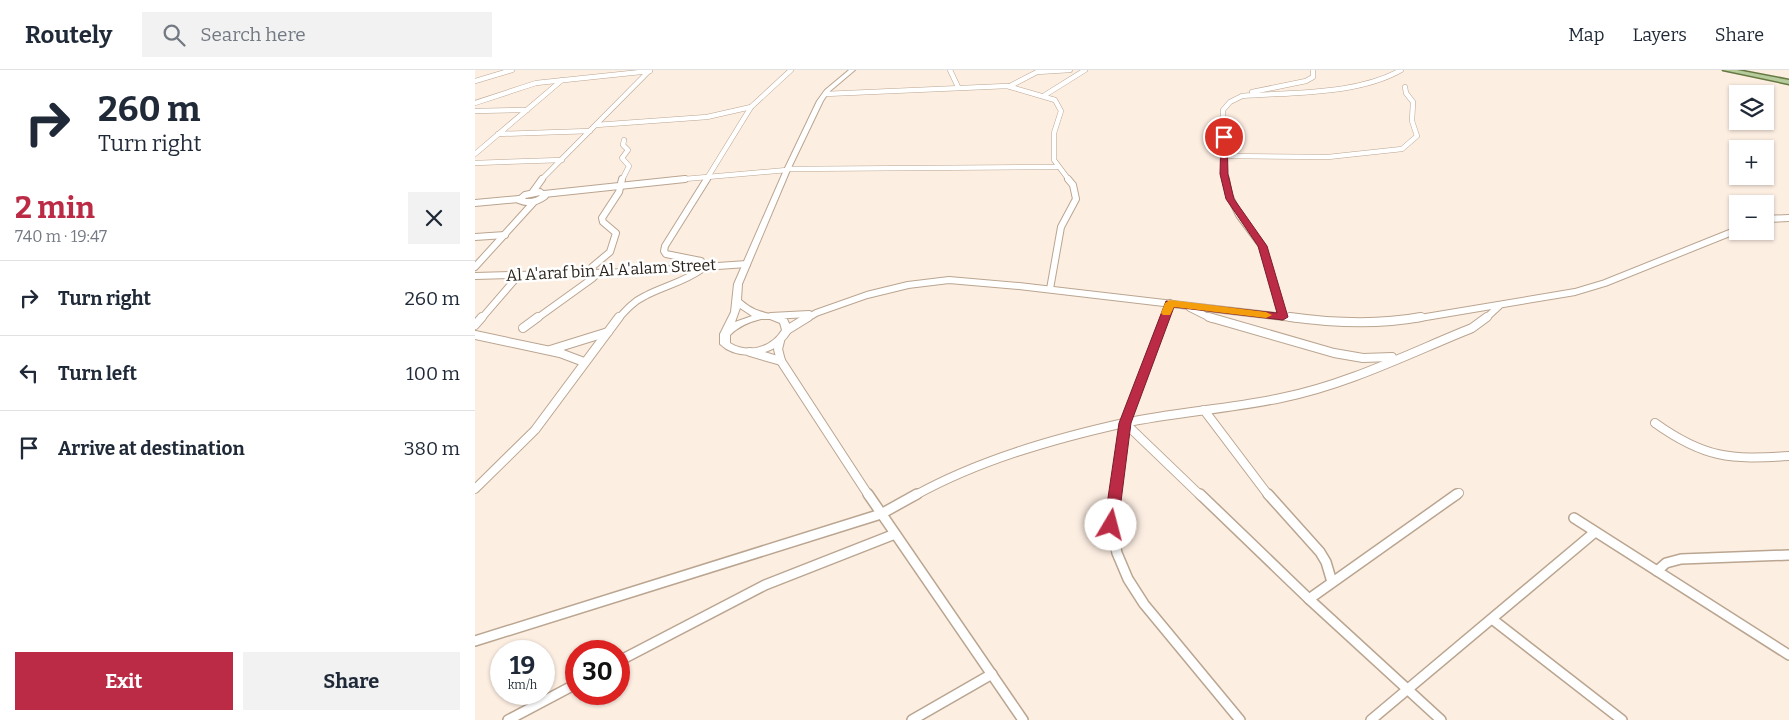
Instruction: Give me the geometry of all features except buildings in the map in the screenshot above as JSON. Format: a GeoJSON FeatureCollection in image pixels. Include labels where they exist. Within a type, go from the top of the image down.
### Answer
{"type":"FeatureCollection","features":[{"type":"Feature","properties":{"kind":"main road"},"geometry":{"type":"LineString","coordinates":[[1726,70],[1789,80]]}},
{"type":"Feature","properties":{"kind":"main road"},"geometry":{"type":"LineString","coordinates":[[1738,70],[1789,80]]}},
{"type":"Feature","properties":{"kind":"street"},"geometry":{"type":"LineString","coordinates":[[475,81],[512,70]]}},
{"type":"Feature","properties":{"kind":"street"},"geometry":{"type":"LineString","coordinates":[[475,102],[492,95],[536,83],[650,70]]}},
{"type":"Feature","properties":{"kind":"street"},"geometry":{"type":"LineString","coordinates":[[475,203],[519,199],[532,192],[541,180],[650,70]]}},
{"type":"Feature","properties":{"kind":"street"},"geometry":{"type":"LineString","coordinates":[[475,489],[536,430],[584,362],[628,308],[638,300],[689,278],[703,267],[703,264],[698,260],[673,256],[666,254],[664,251],[751,106],[791,70]]}},
{"type":"Feature","properties":{"kind":"street"},"geometry":{"type":"LineString","coordinates":[[781,361],[761,354],[730,348],[725,344],[725,334],[734,318],[738,284],[787,170],[820,101],[825,94],[852,70]]}},
{"type":"Feature","properties":{"kind":"street"},"geometry":{"type":"LineString","coordinates":[[950,70],[958,87]]}},
{"type":"Feature","properties":{"kind":"street"},"geometry":{"type":"LineString","coordinates":[[1010,86],[1037,72],[1070,70]]}},
{"type":"Feature","properties":{"kind":"street"},"geometry":{"type":"LineString","coordinates":[[1045,95],[1085,70]]}},
{"type":"Feature","properties":{"kind":"street"},"geometry":{"type":"LineString","coordinates":[[1283,317],[1262,246],[1230,199],[1224,174],[1223,110],[1233,100],[1265,88],[1306,81],[1314,75],[1313,70]]}},
{"type":"Feature","properties":{"kind":"street"},"geometry":{"type":"LineString","coordinates":[[1247,95],[1303,93],[1338,89],[1387,78],[1401,70]]}},
{"type":"Feature","properties":{"kind":"street"},"geometry":{"type":"LineString","coordinates":[[475,154],[562,80]]}},
{"type":"Feature","properties":{"kind":"street"},"geometry":{"type":"LineString","coordinates":[[825,94],[1010,86],[1026,92],[1045,95],[1055,100],[1060,107],[1060,117],[1054,129],[1054,160],[1057,167],[1073,185],[1076,199],[1061,227],[1049,289]]}},
{"type":"Feature","properties":{"kind":"street"},"geometry":{"type":"LineString","coordinates":[[1223,156],[1328,157],[1402,150],[1417,136],[1412,121],[1413,102],[1406,93],[1405,87]]}},
{"type":"Feature","properties":{"kind":"street"},"geometry":{"type":"LineString","coordinates":[[596,125],[710,117],[751,106]]}},
{"type":"Feature","properties":{"kind":"street"},"geometry":{"type":"LineString","coordinates":[[475,110],[527,110]]}},
{"type":"Feature","properties":{"kind":"street"},"geometry":{"type":"LineString","coordinates":[[498,134],[590,132]]}},
{"type":"Feature","properties":{"kind":"street"},"geometry":{"type":"LineString","coordinates":[[523,328],[593,278],[595,276],[592,270],[595,265],[610,252],[616,237],[615,232],[603,222],[603,218],[619,192],[629,165],[622,158],[628,150],[623,145],[624,140]]}},
{"type":"Feature","properties":{"kind":"street"},"geometry":{"type":"LineString","coordinates":[[475,163],[562,160]]}},
{"type":"Feature","properties":{"kind":"street"},"geometry":{"type":"LineString","coordinates":[[532,192],[544,194],[708,176],[787,170],[957,170],[1016,166],[1057,167]]}},
{"type":"Feature","properties":{"kind":"street"},"geometry":{"type":"LineString","coordinates":[[475,267],[535,202],[544,197],[544,194]]}},
{"type":"Feature","properties":{"kind":"street"},"geometry":{"type":"LineString","coordinates":[[519,199],[523,202],[535,202]]}},
{"type":"Feature","properties":{"kind":"street"},"geometry":{"type":"LineString","coordinates":[[1774,219],[1789,218]]}},
{"type":"Feature","properties":{"kind":"street"},"geometry":{"type":"LineString","coordinates":[[725,334],[739,322],[766,316],[787,316],[816,312],[867,295],[928,282],[968,280],[1320,321],[1394,322],[1552,298],[1595,286],[1729,233]]}},
{"type":"Feature","properties":{"kind":"street"},"geometry":{"type":"LineString","coordinates":[[475,236],[505,235]]}},
{"type":"Feature","properties":{"kind":"street","name":"Al A'araf bin Al A'alam Street"},"geometry":{"type":"LineString","coordinates":[[475,276],[630,272],[747,264]]}},
{"type":"Feature","properties":{"kind":"street"},"geometry":{"type":"LineString","coordinates":[[475,325],[519,274]]}},
{"type":"Feature","properties":{"kind":"street"},"geometry":{"type":"LineString","coordinates":[[736,301],[747,310],[784,321],[787,330]]}},
{"type":"Feature","properties":{"kind":"street"},"geometry":{"type":"LineString","coordinates":[[1170,303],[1125,423],[1111,525],[1117,553],[1128,579],[1144,604],[1240,720]]}},
{"type":"Feature","properties":{"kind":"street"},"geometry":{"type":"LineString","coordinates":[[1186,305],[1201,314],[1228,324],[1344,356],[1376,358],[1404,355]]}},
{"type":"Feature","properties":{"kind":"street"},"geometry":{"type":"LineString","coordinates":[[475,641],[881,514],[939,482],[984,462],[1125,423],[1269,401],[1300,394],[1350,378],[1472,328],[1499,306]]}},
{"type":"Feature","properties":{"kind":"street"},"geometry":{"type":"LineString","coordinates":[[816,312],[787,330],[780,340],[778,349],[781,361],[881,514],[1023,720]]}},
{"type":"Feature","properties":{"kind":"street"},"geometry":{"type":"LineString","coordinates":[[548,350],[580,343],[609,332]]}},
{"type":"Feature","properties":{"kind":"street"},"geometry":{"type":"LineString","coordinates":[[475,335],[548,350],[584,362]]}},
{"type":"Feature","properties":{"kind":"street"},"geometry":{"type":"LineString","coordinates":[[745,352],[768,347],[780,340]]}},
{"type":"Feature","properties":{"kind":"street"},"geometry":{"type":"LineString","coordinates":[[1204,410],[1274,502],[1320,552],[1328,567],[1332,582]]}},
{"type":"Feature","properties":{"kind":"street"},"geometry":{"type":"LineString","coordinates":[[1125,423],[1309,598],[1441,720]]}},
{"type":"Feature","properties":{"kind":"street"},"geometry":{"type":"LineString","coordinates":[[1655,424],[1695,449],[1718,456],[1740,460],[1789,456]]}},
{"type":"Feature","properties":{"kind":"street"},"geometry":{"type":"LineString","coordinates":[[1309,598],[1459,493]]}},
{"type":"Feature","properties":{"kind":"street"},"geometry":{"type":"LineString","coordinates":[[1574,518],[1789,655]]}},
{"type":"Feature","properties":{"kind":"street"},"geometry":{"type":"LineString","coordinates":[[1371,720],[1595,532]]}},
{"type":"Feature","properties":{"kind":"street"},"geometry":{"type":"LineString","coordinates":[[630,656],[765,585],[895,534]]}},
{"type":"Feature","properties":{"kind":"street"},"geometry":{"type":"LineString","coordinates":[[1657,571],[1666,563],[1681,559],[1789,555]]}},
{"type":"Feature","properties":{"kind":"street"},"geometry":{"type":"LineString","coordinates":[[1491,619],[1621,720]]}},
{"type":"Feature","properties":{"kind":"street"},"geometry":{"type":"LineString","coordinates":[[912,720],[992,674]]}},
{"type":"Feature","properties":{"kind":"street"},"geometry":{"type":"LineString","coordinates":[[508,720],[565,690]]}},
{"type":"Feature","properties":{"kind":"slow traffic"},"geometry":{"type":"LineString","coordinates":[[1166,313],[1170,303],[1266,315]]}},
{"type":"Feature","properties":{"kind":"route"},"geometry":{"type":"LineString","coordinates":[[1111,525],[1125,423],[1170,303],[1283,317],[1262,246],[1230,199],[1224,174],[1224,137]]}}]}
